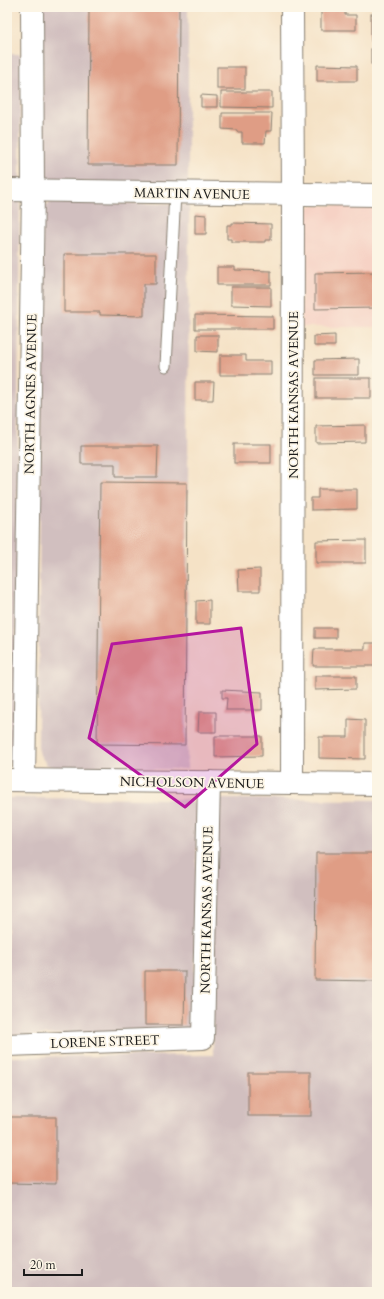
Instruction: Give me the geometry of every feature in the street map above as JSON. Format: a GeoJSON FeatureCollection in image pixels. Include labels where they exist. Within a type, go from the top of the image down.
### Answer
{"type":"FeatureCollection","features":[{"type":"Feature","properties":{"kind":"street","name":"NORTH AGNES AVENUE"},"geometry":{"type":"LineString","coordinates":[[16,780],[33,191],[32,7]]}},
{"type":"Feature","properties":{"kind":"street","name":"NORTH KANSAS AVENUE"},"geometry":{"type":"LineString","coordinates":[[292,7],[292,783]]}},
{"type":"Feature","properties":{"kind":"street","name":"MARTIN AVENUE"},"geometry":{"type":"LineString","coordinates":[[7,190],[377,195]]}},
{"type":"Feature","properties":{"kind":"street","name":"NICHOLSON AVENUE"},"geometry":{"type":"LineString","coordinates":[[16,780],[377,784]]}},
{"type":"Feature","properties":{"kind":"street","name":"NORTH KANSAS AVENUE"},"geometry":{"type":"LineString","coordinates":[[203,1038],[208,782]]}},
{"type":"Feature","properties":{"kind":"street","name":"LORENE STREET"},"geometry":{"type":"LineString","coordinates":[[7,1045],[203,1038]]}},
{"type":"Feature","properties":{"kind":"lane"},"geometry":{"type":"LineString","coordinates":[[166,366],[175,193]]}},
{"type":"Feature","properties":{"kind":"highlighted area"},"geometry":{"type":"Polygon","coordinates":[[[241,628],[257,744],[185,807],[89,738],[112,644],[241,628]]]}},
{"type":"Feature","properties":{"kind":"shaded area"},"geometry":{"type":"Polygon","coordinates":[[[42,7],[188,7],[188,186],[46,181],[43,177],[42,7]]]}},
{"type":"Feature","properties":{"kind":"shaded area"},"geometry":{"type":"Polygon","coordinates":[[[7,54],[21,54],[15,756],[11,762],[7,764],[7,54]]]}},
{"type":"Feature","properties":{"kind":"shaded area"},"geometry":{"type":"Polygon","coordinates":[[[51,202],[189,204],[187,769],[59,769],[47,765],[40,755],[38,747],[42,212],[44,206],[51,202]]]}},
{"type":"Feature","properties":{"kind":"shaded area"},"geometry":{"type":"Polygon","coordinates":[[[377,205],[377,327],[301,327],[303,211],[312,206],[377,205]]]}},
{"type":"Feature","properties":{"kind":"shaded area"},"geometry":{"type":"Polygon","coordinates":[[[7,798],[187,799],[195,804],[197,809],[195,1020],[190,1029],[7,1036],[7,798]]]}},
{"type":"Feature","properties":{"kind":"shaded area"},"geometry":{"type":"Polygon","coordinates":[[[222,799],[377,800],[377,1292],[7,1292],[7,1057],[213,1055],[211,812],[217,801],[222,799]]]}},
{"type":"Feature","properties":{"kind":"building"},"geometry":{"type":"Polygon","coordinates":[[[89,7],[179,7],[178,165],[88,165],[89,7]]]}},
{"type":"Feature","properties":{"kind":"building"},"geometry":{"type":"Polygon","coordinates":[[[321,7],[345,7],[345,15],[356,15],[356,30],[321,30],[321,7]]]}},
{"type":"Feature","properties":{"kind":"building"},"geometry":{"type":"Polygon","coordinates":[[[371,14],[377,14],[377,41],[371,41],[371,14]]]}},
{"type":"Feature","properties":{"kind":"building"},"geometry":{"type":"Polygon","coordinates":[[[371,49],[377,49],[377,64],[371,64],[371,49]]]}},
{"type":"Feature","properties":{"kind":"building"},"geometry":{"type":"Polygon","coordinates":[[[317,65],[357,66],[357,81],[317,81],[317,65]]]}},
{"type":"Feature","properties":{"kind":"building"},"geometry":{"type":"Polygon","coordinates":[[[217,67],[245,67],[245,89],[217,89],[217,67]]]}},
{"type":"Feature","properties":{"kind":"building"},"geometry":{"type":"Polygon","coordinates":[[[221,92],[272,92],[272,108],[221,107],[221,92]]]}},
{"type":"Feature","properties":{"kind":"building"},"geometry":{"type":"Polygon","coordinates":[[[201,95],[217,96],[217,107],[201,107],[201,95]]]}},
{"type":"Feature","properties":{"kind":"building"},"geometry":{"type":"Polygon","coordinates":[[[222,113],[272,113],[271,131],[266,131],[265,143],[242,143],[242,132],[237,132],[237,130],[222,129],[222,113]]]}},
{"type":"Feature","properties":{"kind":"building"},"geometry":{"type":"Polygon","coordinates":[[[195,214],[206,215],[206,234],[195,234],[195,214]]]}},
{"type":"Feature","properties":{"kind":"building"},"geometry":{"type":"Polygon","coordinates":[[[232,223],[271,224],[271,240],[265,240],[265,242],[231,242],[231,239],[227,239],[227,225],[232,225],[232,223]]]}},
{"type":"Feature","properties":{"kind":"building"},"geometry":{"type":"Polygon","coordinates":[[[64,254],[156,254],[156,284],[144,284],[144,316],[100,315],[100,312],[64,312],[64,254]]]}},
{"type":"Feature","properties":{"kind":"building"},"geometry":{"type":"Polygon","coordinates":[[[217,267],[235,267],[235,270],[271,271],[271,285],[217,285],[217,267]]]}},
{"type":"Feature","properties":{"kind":"building"},"geometry":{"type":"Polygon","coordinates":[[[377,272],[377,308],[315,309],[315,273],[377,272]]]}},
{"type":"Feature","properties":{"kind":"building"},"geometry":{"type":"Polygon","coordinates":[[[231,287],[271,287],[271,306],[231,305],[231,287]]]}},
{"type":"Feature","properties":{"kind":"building"},"geometry":{"type":"Polygon","coordinates":[[[195,315],[273,316],[273,329],[195,329],[195,315]]]}},
{"type":"Feature","properties":{"kind":"building"},"geometry":{"type":"Polygon","coordinates":[[[197,335],[218,335],[218,352],[197,351],[197,335]]]}},
{"type":"Feature","properties":{"kind":"building"},"geometry":{"type":"Polygon","coordinates":[[[335,335],[335,346],[314,346],[314,336],[335,335]]]}},
{"type":"Feature","properties":{"kind":"building"},"geometry":{"type":"Polygon","coordinates":[[[220,355],[246,355],[246,361],[271,361],[271,375],[220,375],[220,355]]]}},
{"type":"Feature","properties":{"kind":"building"},"geometry":{"type":"Polygon","coordinates":[[[359,359],[359,375],[315,375],[315,360],[359,359]]]}},
{"type":"Feature","properties":{"kind":"building"},"geometry":{"type":"Polygon","coordinates":[[[316,378],[371,378],[371,398],[316,398],[316,378]]]}},
{"type":"Feature","properties":{"kind":"building"},"geometry":{"type":"Polygon","coordinates":[[[195,382],[214,382],[213,400],[195,400],[195,382]]]}},
{"type":"Feature","properties":{"kind":"building"},"geometry":{"type":"Polygon","coordinates":[[[365,425],[365,442],[316,443],[316,426],[365,425]]]}},
{"type":"Feature","properties":{"kind":"building"},"geometry":{"type":"Polygon","coordinates":[[[234,444],[271,444],[271,463],[234,463],[234,444]]]}},
{"type":"Feature","properties":{"kind":"building"},"geometry":{"type":"Polygon","coordinates":[[[81,446],[158,446],[157,477],[115,477],[115,464],[81,464],[81,446]]]}},
{"type":"Feature","properties":{"kind":"building"},"geometry":{"type":"Polygon","coordinates":[[[100,482],[187,483],[185,745],[97,744],[100,482]]]}},
{"type":"Feature","properties":{"kind":"building"},"geometry":{"type":"Polygon","coordinates":[[[318,489],[357,489],[357,509],[311,510],[311,498],[318,498],[318,489]]]}},
{"type":"Feature","properties":{"kind":"building"},"geometry":{"type":"Polygon","coordinates":[[[366,540],[366,563],[316,563],[316,541],[366,540]]]}},
{"type":"Feature","properties":{"kind":"building"},"geometry":{"type":"Polygon","coordinates":[[[260,569],[260,591],[239,591],[238,570],[260,569]]]}},
{"type":"Feature","properties":{"kind":"building"},"geometry":{"type":"Polygon","coordinates":[[[7,592],[9,592],[8,629],[7,629],[7,592]]]}},
{"type":"Feature","properties":{"kind":"building"},"geometry":{"type":"Polygon","coordinates":[[[210,600],[210,624],[196,624],[196,601],[210,600]]]}},
{"type":"Feature","properties":{"kind":"building"},"geometry":{"type":"Polygon","coordinates":[[[315,628],[336,628],[336,638],[315,638],[315,628]]]}},
{"type":"Feature","properties":{"kind":"building"},"geometry":{"type":"Polygon","coordinates":[[[365,643],[377,643],[377,666],[313,666],[314,649],[365,649],[365,643]]]}},
{"type":"Feature","properties":{"kind":"building"},"geometry":{"type":"Polygon","coordinates":[[[315,676],[356,676],[356,689],[315,690],[315,676]]]}},
{"type":"Feature","properties":{"kind":"building"},"geometry":{"type":"Polygon","coordinates":[[[222,690],[262,692],[262,710],[226,710],[227,698],[222,698],[222,690]]]}},
{"type":"Feature","properties":{"kind":"building"},"geometry":{"type":"Polygon","coordinates":[[[199,712],[216,712],[216,732],[198,732],[199,712]]]}},
{"type":"Feature","properties":{"kind":"building"},"geometry":{"type":"Polygon","coordinates":[[[348,719],[365,720],[365,759],[319,758],[319,737],[348,737],[348,719]]]}},
{"type":"Feature","properties":{"kind":"building"},"geometry":{"type":"Polygon","coordinates":[[[215,736],[262,736],[262,756],[215,757],[215,736]]]}},
{"type":"Feature","properties":{"kind":"building"},"geometry":{"type":"Polygon","coordinates":[[[316,853],[377,853],[377,981],[315,980],[316,853]]]}},
{"type":"Feature","properties":{"kind":"building"},"geometry":{"type":"Polygon","coordinates":[[[145,971],[185,971],[184,1025],[145,1025],[145,971]]]}},
{"type":"Feature","properties":{"kind":"building"},"geometry":{"type":"Polygon","coordinates":[[[248,1072],[311,1072],[311,1116],[248,1116],[248,1072]]]}},
{"type":"Feature","properties":{"kind":"building"},"geometry":{"type":"Polygon","coordinates":[[[7,1117],[56,1117],[56,1184],[7,1183],[7,1117]]]}}]}
